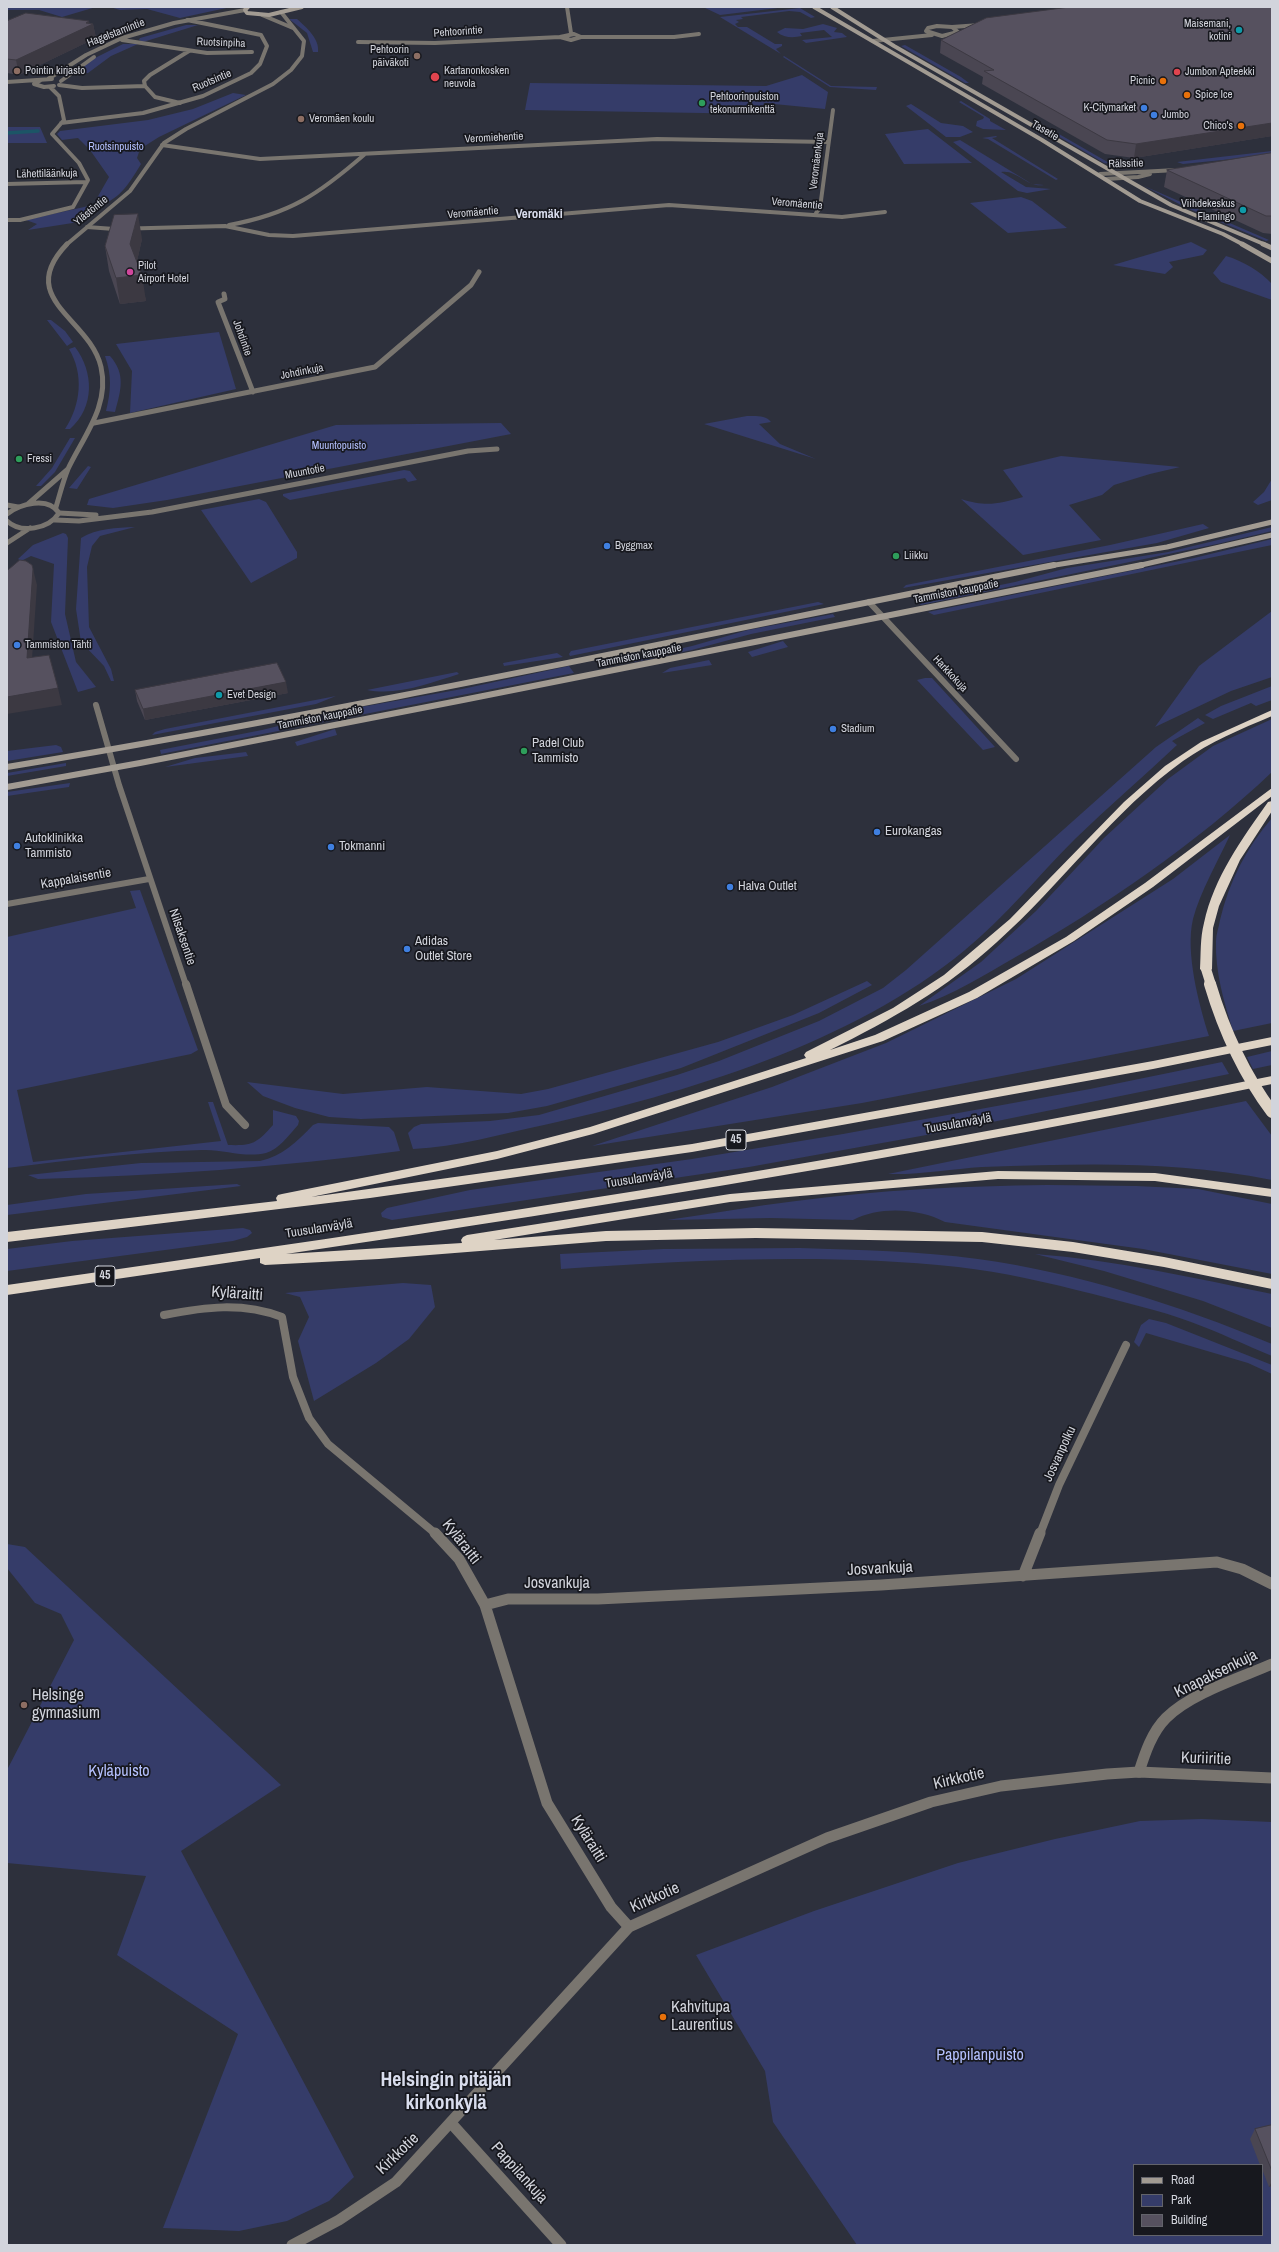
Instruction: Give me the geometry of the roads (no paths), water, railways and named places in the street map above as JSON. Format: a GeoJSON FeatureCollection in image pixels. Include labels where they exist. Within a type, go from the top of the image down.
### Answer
{"type":"FeatureCollection","features":[{"type":"Feature","properties":{"kind":"highway"},"geometry":{"type":"LineString","coordinates":[[765,1076],[866,1027],[925,994],[961,967],[1014,921],[1109,824],[1169,767],[1233,729],[1272,713]]}},
{"type":"Feature","properties":{"kind":"highway"},"geometry":{"type":"LineString","coordinates":[[197,1215],[497,1155],[593,1130],[765,1076],[879,1038],[973,995],[1070,939],[1150,885],[1272,791]]}},
{"type":"Feature","properties":{"kind":"highway"},"geometry":{"type":"LineString","coordinates":[[1272,804],[1244,843],[1223,880],[1209,923],[1206,969],[1219,1016],[1234,1056],[1255,1091],[1272,1112]]}},
{"type":"Feature","properties":{"kind":"highway","name":"Tuusulanväylä"},"geometry":{"type":"LineString","coordinates":[[7,1237],[370,1194],[692,1148],[1154,1065],[1272,1041]]}},
{"type":"Feature","properties":{"kind":"highway","name":"Tuusulanväylä"},"geometry":{"type":"LineString","coordinates":[[7,1290],[202,1263],[708,1184],[1177,1100],[1272,1080]]}},
{"type":"Feature","properties":{"kind":"highway"},"geometry":{"type":"LineString","coordinates":[[379,1254],[730,1198],[998,1176],[1155,1177],[1272,1194]]}},
{"type":"Feature","properties":{"kind":"highway"},"geometry":{"type":"LineString","coordinates":[[202,1263],[379,1254],[606,1236],[756,1233],[982,1237],[1072,1247],[1164,1262],[1272,1284]]}},
{"type":"Feature","properties":{"kind":"main road"},"geometry":{"type":"LineString","coordinates":[[246,8],[252,14],[262,15],[302,7]]}},
{"type":"Feature","properties":{"kind":"main road","name":"Tasetie"},"geometry":{"type":"LineString","coordinates":[[814,7],[1100,174],[1140,201],[1223,234],[1272,261]]}},
{"type":"Feature","properties":{"kind":"main road","name":"Tasetie"},"geometry":{"type":"LineString","coordinates":[[832,7],[886,40],[1171,205],[1272,248]]}},
{"type":"Feature","properties":{"kind":"main road","name":"Tammiston kauppatie"},"geometry":{"type":"LineString","coordinates":[[7,768],[369,702],[1058,564],[1167,547],[1272,522]]}},
{"type":"Feature","properties":{"kind":"main road","name":"Tammiston kauppatie"},"geometry":{"type":"LineString","coordinates":[[7,786],[114,769],[883,617],[1180,557],[1272,535]]}},
{"type":"Feature","properties":{"kind":"street"},"geometry":{"type":"LineString","coordinates":[[567,7],[571,33]]}},
{"type":"Feature","properties":{"kind":"street","name":"Hagelstamintie"},"geometry":{"type":"LineString","coordinates":[[48,79],[57,76],[82,57],[120,40],[187,20],[246,8]]}},
{"type":"Feature","properties":{"kind":"street","name":"Ylästöntie"},"geometry":{"type":"LineString","coordinates":[[7,514],[18,507],[28,504],[45,504],[56,507],[68,469],[94,423],[105,382],[102,367],[88,340],[50,294],[46,281],[47,273],[52,263],[61,251],[87,227],[130,191],[155,152],[162,145],[182,131],[266,89],[299,62],[305,45],[304,41],[291,23],[284,18],[283,10]]}},
{"type":"Feature","properties":{"kind":"street","name":"Hagelstamintie"},"geometry":{"type":"LineString","coordinates":[[60,83],[88,60],[128,41],[193,22],[228,15],[252,14]]}},
{"type":"Feature","properties":{"kind":"street"},"geometry":{"type":"LineString","coordinates":[[262,15],[295,29]]}},
{"type":"Feature","properties":{"kind":"street"},"geometry":{"type":"LineString","coordinates":[[187,20],[261,35],[267,46],[266,52]]}},
{"type":"Feature","properties":{"kind":"street"},"geometry":{"type":"LineString","coordinates":[[866,37],[926,31],[934,27],[987,25],[950,35],[873,41]]}},
{"type":"Feature","properties":{"kind":"street"},"geometry":{"type":"LineString","coordinates":[[952,27],[958,32]]}},
{"type":"Feature","properties":{"kind":"street"},"geometry":{"type":"LineString","coordinates":[[926,31],[935,35]]}},
{"type":"Feature","properties":{"kind":"street"},"geometry":{"type":"LineString","coordinates":[[560,37],[571,33],[581,37]]}},
{"type":"Feature","properties":{"kind":"street"},"geometry":{"type":"LineString","coordinates":[[560,37],[568,40],[581,37],[674,37],[699,34]]}},
{"type":"Feature","properties":{"kind":"street","name":"Pehtoorintie"},"geometry":{"type":"LineString","coordinates":[[358,42],[435,42],[560,37]]}},
{"type":"Feature","properties":{"kind":"street","name":"Ruotsinpiha"},"geometry":{"type":"LineString","coordinates":[[120,40],[207,53],[266,52]]}},
{"type":"Feature","properties":{"kind":"street","name":"Ruotsinpiha"},"geometry":{"type":"LineString","coordinates":[[145,86],[144,81],[150,75],[189,51]]}},
{"type":"Feature","properties":{"kind":"street","name":"Ruotsintie"},"geometry":{"type":"LineString","coordinates":[[61,123],[135,115],[182,104],[242,78],[258,66],[266,52]]}},
{"type":"Feature","properties":{"kind":"street"},"geometry":{"type":"LineString","coordinates":[[7,82],[48,79],[82,88],[145,86],[151,94],[158,98],[182,104]]}},
{"type":"Feature","properties":{"kind":"street"},"geometry":{"type":"LineString","coordinates":[[34,84],[41,80]]}},
{"type":"Feature","properties":{"kind":"street"},"geometry":{"type":"LineString","coordinates":[[7,82],[50,87],[60,83]]}},
{"type":"Feature","properties":{"kind":"street"},"geometry":{"type":"LineString","coordinates":[[7,220],[20,220],[73,207],[89,178],[79,163],[52,134],[64,120],[59,96],[50,87]]}},
{"type":"Feature","properties":{"kind":"street","name":"Veromäenkuja"},"geometry":{"type":"LineString","coordinates":[[816,214],[820,208],[833,110]]}},
{"type":"Feature","properties":{"kind":"street","name":"Veromiehentie"},"geometry":{"type":"LineString","coordinates":[[162,145],[260,159],[657,139],[828,142]]}},
{"type":"Feature","properties":{"kind":"street"},"geometry":{"type":"LineString","coordinates":[[226,226],[264,218],[308,201],[327,188],[365,154]]}},
{"type":"Feature","properties":{"kind":"street","name":"Rälssitie"},"geometry":{"type":"LineString","coordinates":[[1100,174],[1152,173],[1185,169]]}},
{"type":"Feature","properties":{"kind":"street","name":"Rälssitie"},"geometry":{"type":"LineString","coordinates":[[1106,179],[1125,179],[1146,176],[1152,173]]}},
{"type":"Feature","properties":{"kind":"street","name":"Lähettiläänkuja"},"geometry":{"type":"LineString","coordinates":[[7,184],[86,182]]}},
{"type":"Feature","properties":{"kind":"street","name":"Veromäentie"},"geometry":{"type":"LineString","coordinates":[[87,227],[114,229],[226,226],[269,235],[293,236],[668,205],[816,214],[842,217],[885,212]]}},
{"type":"Feature","properties":{"kind":"street","name":"Johdinkuja"},"geometry":{"type":"LineString","coordinates":[[94,423],[116,420],[375,367],[471,285],[479,272]]}},
{"type":"Feature","properties":{"kind":"street","name":"Johdintie"},"geometry":{"type":"LineString","coordinates":[[224,294],[225,299],[218,302],[253,392]]}},
{"type":"Feature","properties":{"kind":"street","name":"Muuntotie"},"geometry":{"type":"LineString","coordinates":[[55,520],[79,521],[152,512],[468,451],[497,449]]}},
{"type":"Feature","properties":{"kind":"street","name":"Ylästöntie"},"geometry":{"type":"LineString","coordinates":[[28,504],[68,469]]}},
{"type":"Feature","properties":{"kind":"street"},"geometry":{"type":"LineString","coordinates":[[7,505],[18,507]]}},
{"type":"Feature","properties":{"kind":"street"},"geometry":{"type":"LineString","coordinates":[[7,543],[30,528],[47,524],[55,520],[59,513],[56,507]]}},
{"type":"Feature","properties":{"kind":"street","name":"Muuntotie"},"geometry":{"type":"LineString","coordinates":[[59,513],[117,516]]}},
{"type":"Feature","properties":{"kind":"street"},"geometry":{"type":"LineString","coordinates":[[8,523],[30,528]]}},
{"type":"Feature","properties":{"kind":"street","name":"Harkkokuja"},"geometry":{"type":"LineString","coordinates":[[869,602],[1016,759]]}},
{"type":"Feature","properties":{"kind":"street","name":"Nilsaksentie"},"geometry":{"type":"LineString","coordinates":[[96,705],[108,750],[149,879],[226,1105],[245,1125]]}},
{"type":"Feature","properties":{"kind":"street","name":"Kappalaisentie"},"geometry":{"type":"LineString","coordinates":[[7,904],[149,879]]}},
{"type":"Feature","properties":{"kind":"street","name":"Kyläraitti"},"geometry":{"type":"LineString","coordinates":[[164,1315],[204,1307],[242,1307],[271,1312],[282,1317],[292,1377],[309,1418],[328,1444],[430,1527],[459,1559],[485,1605],[547,1803],[611,1906],[629,1927]]}},
{"type":"Feature","properties":{"kind":"street","name":"Josvanpolku"},"geometry":{"type":"LineString","coordinates":[[1024,1576],[1059,1484],[1126,1345]]}},
{"type":"Feature","properties":{"kind":"street","name":"Josvankuja"},"geometry":{"type":"LineString","coordinates":[[485,1605],[508,1600],[619,1598],[1024,1576],[1217,1562],[1242,1569],[1272,1584]]}},
{"type":"Feature","properties":{"kind":"street","name":"Knapaksenkuja"},"geometry":{"type":"LineString","coordinates":[[1139,1772],[1148,1745],[1167,1718],[1191,1701],[1272,1664]]}},
{"type":"Feature","properties":{"kind":"street","name":"Kirkkotie"},"geometry":{"type":"LineString","coordinates":[[292,2245],[339,2220],[396,2182],[451,2124],[597,1960],[629,1927],[827,1838],[930,1802],[1001,1786],[1139,1772]]}},
{"type":"Feature","properties":{"kind":"street","name":"Kuriiritie"},"geometry":{"type":"LineString","coordinates":[[1139,1772],[1272,1778]]}},
{"type":"Feature","properties":{"kind":"street","name":"Pappilankuja"},"geometry":{"type":"LineString","coordinates":[[451,2124],[561,2245]]}},
{"type":"Feature","properties":{"kind":"waterway"},"geometry":{"type":"LineString","coordinates":[[7,133],[38,131]]}},
{"type":"Feature","properties":{"kind":"place","name":"Maisemani, kotini"},"geometry":{"type":"Point","coordinates":[1239,30]}},
{"type":"Feature","properties":{"kind":"place","name":"Pehtoorin päiväkoti"},"geometry":{"type":"Point","coordinates":[417,56]}},
{"type":"Feature","properties":{"kind":"place","name":"Pointin kirjasto"},"geometry":{"type":"Point","coordinates":[17,71]}},
{"type":"Feature","properties":{"kind":"place","name":"Jumbon Apteekki"},"geometry":{"type":"Point","coordinates":[1177,72]}},
{"type":"Feature","properties":{"kind":"place","name":"Kartanonkosken neuvola"},"geometry":{"type":"Point","coordinates":[435,77]}},
{"type":"Feature","properties":{"kind":"place","name":"Picnic"},"geometry":{"type":"Point","coordinates":[1163,81]}},
{"type":"Feature","properties":{"kind":"place","name":"Spice Ice"},"geometry":{"type":"Point","coordinates":[1187,95]}},
{"type":"Feature","properties":{"kind":"place","name":"Pehtoorinpuiston tekonurmikenttä"},"geometry":{"type":"Point","coordinates":[702,103]}},
{"type":"Feature","properties":{"kind":"place","name":"K-Citymarket"},"geometry":{"type":"Point","coordinates":[1144,108]}},
{"type":"Feature","properties":{"kind":"place","name":"Jumbo"},"geometry":{"type":"Point","coordinates":[1154,115]}},
{"type":"Feature","properties":{"kind":"place","name":"Veromäen koulu"},"geometry":{"type":"Point","coordinates":[301,119]}},
{"type":"Feature","properties":{"kind":"place","name":"Chico's"},"geometry":{"type":"Point","coordinates":[1241,126]}},
{"type":"Feature","properties":{"kind":"place","name":"Viihdekeskus Flamingo"},"geometry":{"type":"Point","coordinates":[1243,210]}},
{"type":"Feature","properties":{"kind":"place","name":"Pilot Airport Hotel"},"geometry":{"type":"Point","coordinates":[130,272]}},
{"type":"Feature","properties":{"kind":"place","name":"Fressi"},"geometry":{"type":"Point","coordinates":[19,459]}},
{"type":"Feature","properties":{"kind":"place","name":"Byggmax"},"geometry":{"type":"Point","coordinates":[607,546]}},
{"type":"Feature","properties":{"kind":"place","name":"Liikku"},"geometry":{"type":"Point","coordinates":[896,556]}},
{"type":"Feature","properties":{"kind":"place","name":"Tammiston Tähti"},"geometry":{"type":"Point","coordinates":[17,645]}},
{"type":"Feature","properties":{"kind":"place","name":"Evet Design"},"geometry":{"type":"Point","coordinates":[219,695]}},
{"type":"Feature","properties":{"kind":"place","name":"Stadium"},"geometry":{"type":"Point","coordinates":[833,729]}},
{"type":"Feature","properties":{"kind":"place","name":"Padel Club Tammisto"},"geometry":{"type":"Point","coordinates":[524,751]}},
{"type":"Feature","properties":{"kind":"place","name":"Eurokangas"},"geometry":{"type":"Point","coordinates":[877,832]}},
{"type":"Feature","properties":{"kind":"place","name":"Autoklinikka Tammisto"},"geometry":{"type":"Point","coordinates":[17,846]}},
{"type":"Feature","properties":{"kind":"place","name":"Tokmanni"},"geometry":{"type":"Point","coordinates":[331,847]}},
{"type":"Feature","properties":{"kind":"place","name":"Halva Outlet"},"geometry":{"type":"Point","coordinates":[730,887]}},
{"type":"Feature","properties":{"kind":"place","name":"Adidas Outlet Store"},"geometry":{"type":"Point","coordinates":[407,949]}},
{"type":"Feature","properties":{"kind":"place","name":"Helsinge gymnasium"},"geometry":{"type":"Point","coordinates":[24,1705]}},
{"type":"Feature","properties":{"kind":"place","name":"Kahvitupa Laurentius"},"geometry":{"type":"Point","coordinates":[663,2017]}},
{"type":"Feature","properties":{"kind":"district","name":"Veromäki"},"geometry":{"type":"Point","coordinates":[539,215]}},
{"type":"Feature","properties":{"kind":"district","name":"Helsingin pitäjän kirkonkylä"},"geometry":{"type":"Point","coordinates":[446,2092]}},
{"type":"Feature","properties":{"kind":"park label","name":"Ruotsinpuisto"},"geometry":{"type":"Point","coordinates":[116,147]}},
{"type":"Feature","properties":{"kind":"park label","name":"Muuntopuisto"},"geometry":{"type":"Point","coordinates":[339,446]}},
{"type":"Feature","properties":{"kind":"park label","name":"Kyläpuisto"},"geometry":{"type":"Point","coordinates":[119,1772]}},
{"type":"Feature","properties":{"kind":"park label","name":"Pappilanpuisto"},"geometry":{"type":"Point","coordinates":[980,2056]}}]}
